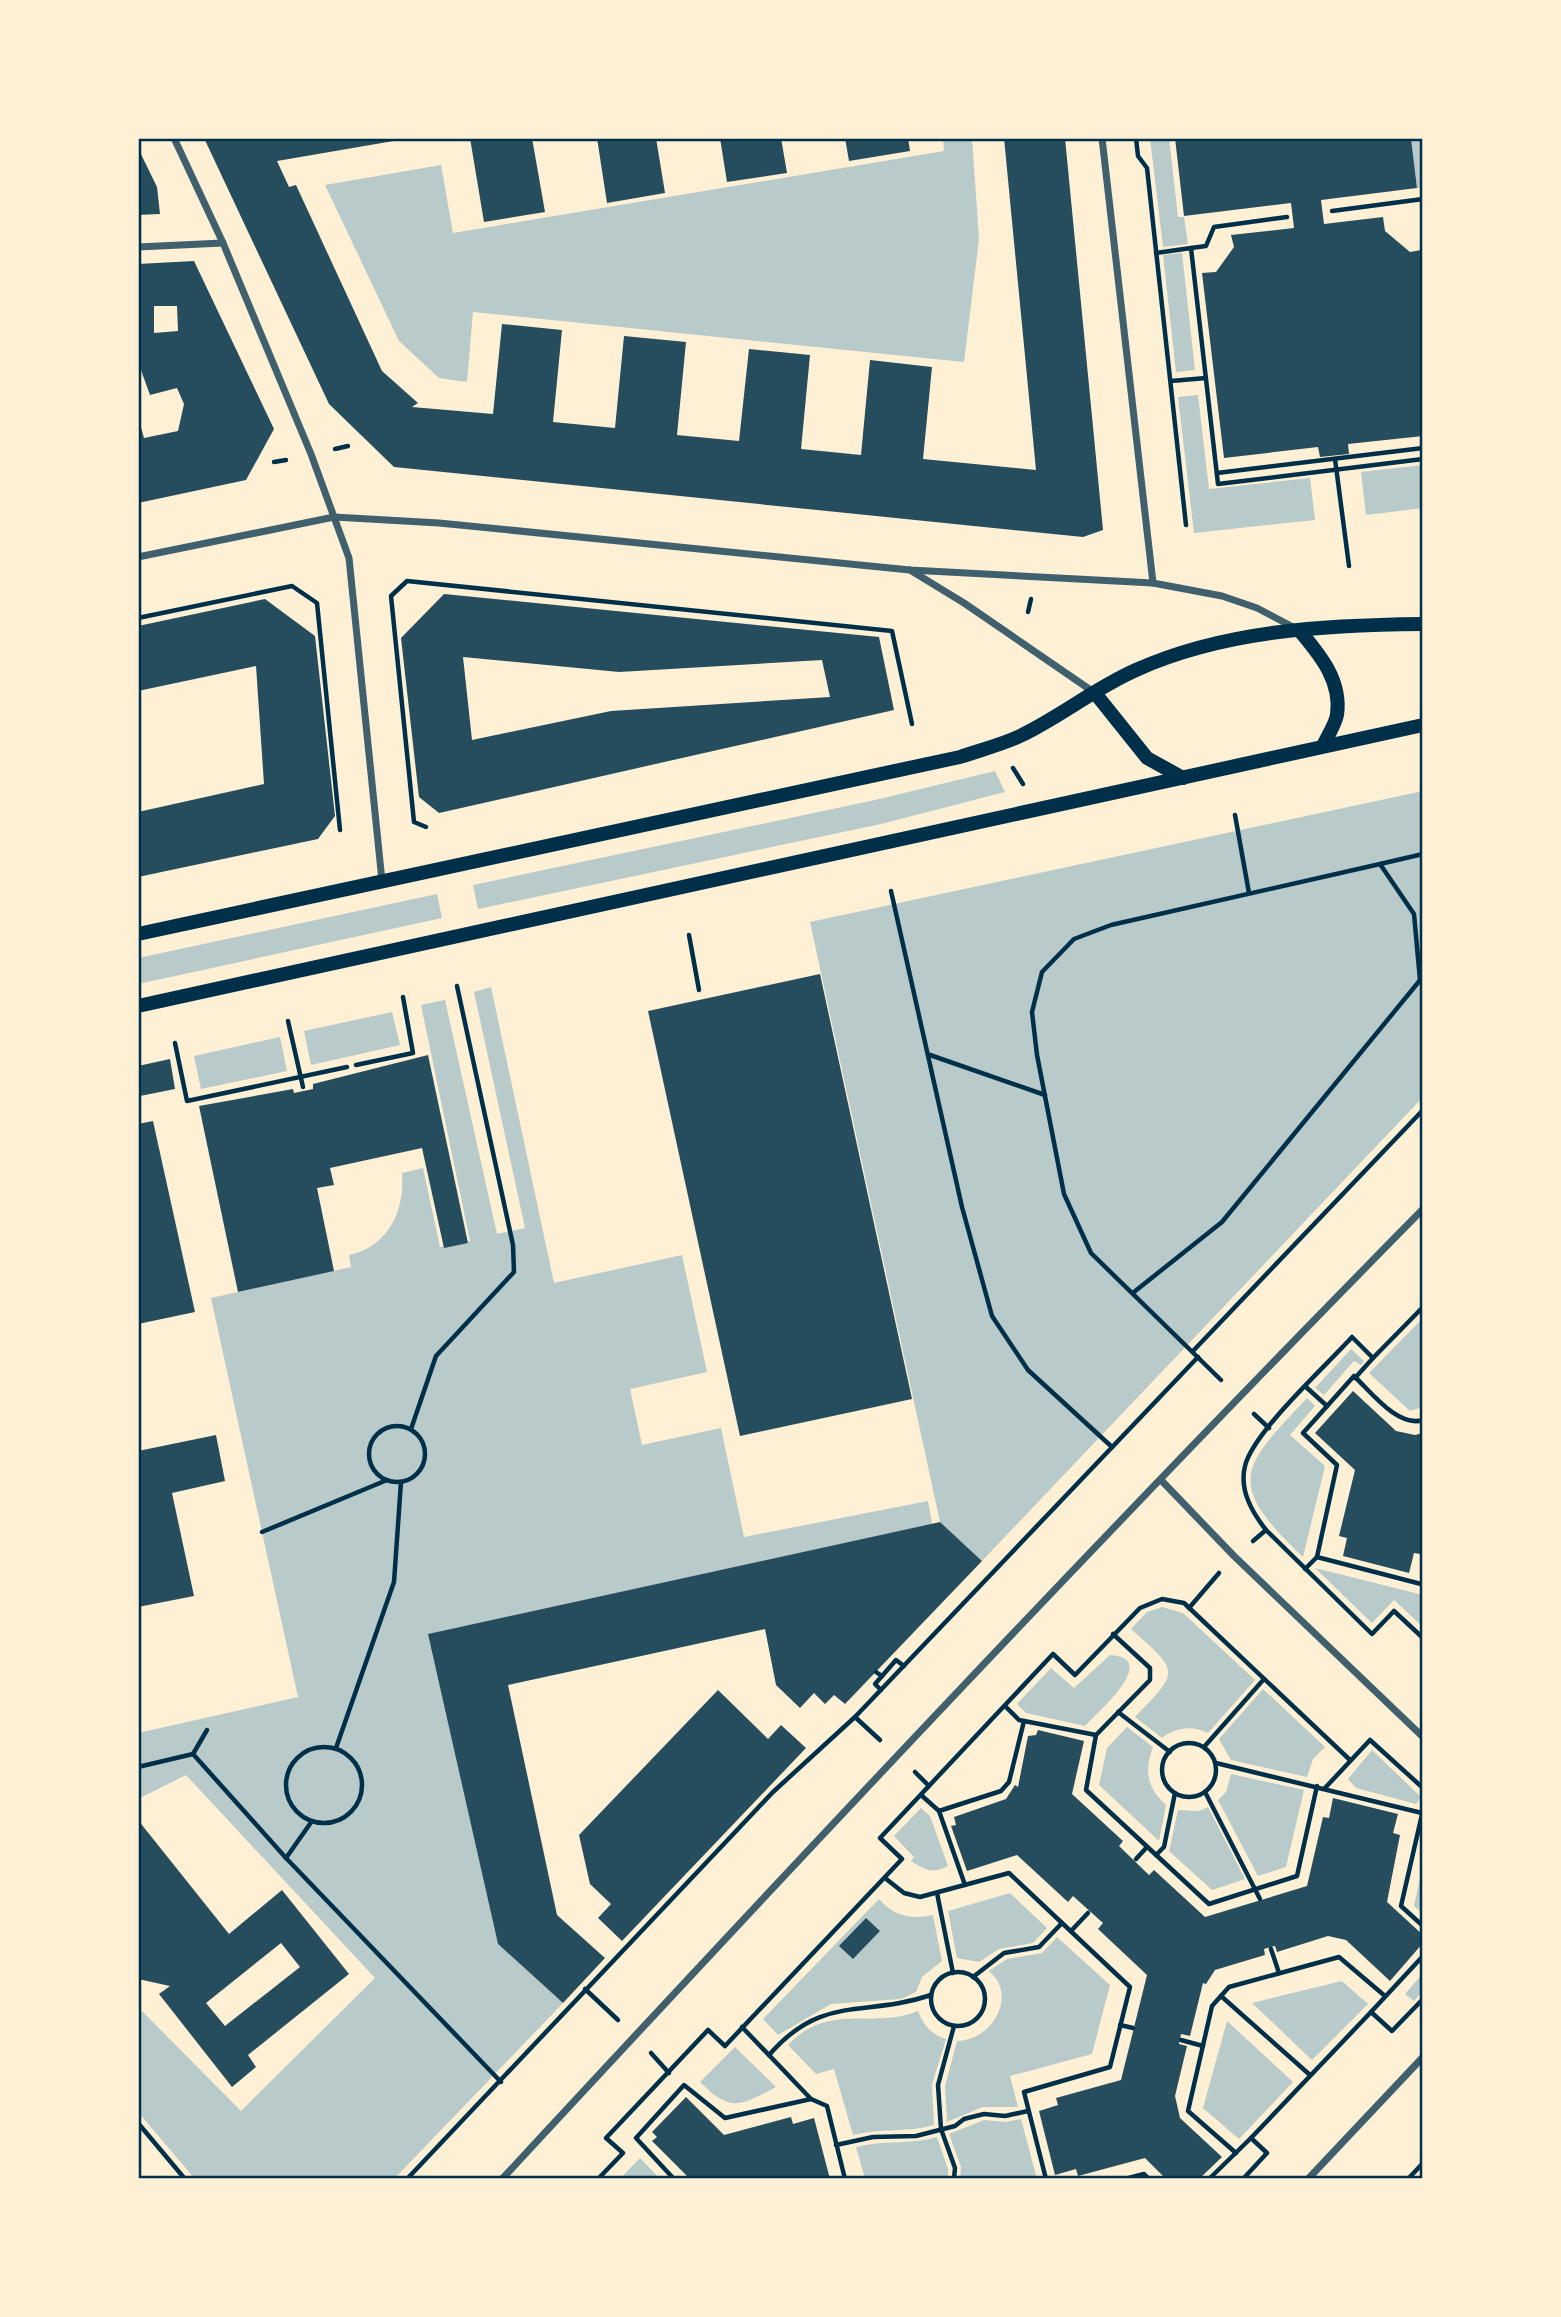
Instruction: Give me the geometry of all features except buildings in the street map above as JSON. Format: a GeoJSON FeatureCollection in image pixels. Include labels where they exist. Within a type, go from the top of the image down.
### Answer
{"type":"FeatureCollection","features":[{"type":"Feature","properties":{"kind":"main road"},"geometry":{"type":"LineString","coordinates":[[138,934],[960,757],[1021,736],[1134,671],[1182,652],[1231,640],[1299,630],[1423,624]]}},
{"type":"Feature","properties":{"kind":"main road"},"geometry":{"type":"LineString","coordinates":[[1299,630],[1328,664],[1335,691],[1337,715],[1323,746]]}},
{"type":"Feature","properties":{"kind":"main road"},"geometry":{"type":"LineString","coordinates":[[1095,694],[1147,758],[1183,778]]}},
{"type":"Feature","properties":{"kind":"main road"},"geometry":{"type":"LineString","coordinates":[[138,1006],[1423,725]]}},
{"type":"Feature","properties":{"kind":"street"},"geometry":{"type":"LineString","coordinates":[[174,138],[223,243],[349,558],[382,882]]}},
{"type":"Feature","properties":{"kind":"street"},"geometry":{"type":"LineString","coordinates":[[1102,138],[1153,583]]}},
{"type":"Feature","properties":{"kind":"street"},"geometry":{"type":"LineString","coordinates":[[138,247],[223,243]]}},
{"type":"Feature","properties":{"kind":"street"},"geometry":{"type":"LineString","coordinates":[[138,557],[334,517],[439,523],[910,570],[1153,583],[1222,596],[1257,608],[1299,630]]}},
{"type":"Feature","properties":{"kind":"street"},"geometry":{"type":"LineString","coordinates":[[910,570],[964,603],[1095,694]]}},
{"type":"Feature","properties":{"kind":"street"},"geometry":{"type":"LineString","coordinates":[[502,2179],[868,1785],[1238,1397],[1423,1209]]}},
{"type":"Feature","properties":{"kind":"street"},"geometry":{"type":"LineString","coordinates":[[1161,1480],[1234,1556],[1423,1737]]}},
{"type":"Feature","properties":{"kind":"street"},"geometry":{"type":"LineString","coordinates":[[1308,2179],[1423,2057]]}},
{"type":"Feature","properties":{"kind":"path"},"geometry":{"type":"LineString","coordinates":[[1136,138],[1138,156],[1147,168],[1186,525]]}},
{"type":"Feature","properties":{"kind":"path"},"geometry":{"type":"LineString","coordinates":[[1332,211],[1423,199]]}},
{"type":"Feature","properties":{"kind":"path"},"geometry":{"type":"LineString","coordinates":[[1156,253],[1206,246],[1214,227],[1287,217]]}},
{"type":"Feature","properties":{"kind":"path"},"geometry":{"type":"LineString","coordinates":[[1191,248],[1218,484],[1423,459]]}},
{"type":"Feature","properties":{"kind":"path"},"geometry":{"type":"LineString","coordinates":[[1171,381],[1206,378]]}},
{"type":"Feature","properties":{"kind":"path"},"geometry":{"type":"LineString","coordinates":[[1217,473],[1423,448]]}},
{"type":"Feature","properties":{"kind":"path"},"geometry":{"type":"LineString","coordinates":[[1335,459],[1349,566]]}},
{"type":"Feature","properties":{"kind":"path"},"geometry":{"type":"LineString","coordinates":[[426,827],[414,822],[391,596],[407,581],[892,631],[912,724]]}},
{"type":"Feature","properties":{"kind":"path"},"geometry":{"type":"LineString","coordinates":[[138,618],[292,586],[317,603],[340,830]]}},
{"type":"Feature","properties":{"kind":"path"},"geometry":{"type":"LineString","coordinates":[[1010,765],[1020,776],[1024,788]]}},
{"type":"Feature","properties":{"kind":"path"},"geometry":{"type":"LineString","coordinates":[[1235,815],[1249,893]]}},
{"type":"Feature","properties":{"kind":"path"},"geometry":{"type":"LineString","coordinates":[[1269,1428],[1134,1292],[1091,1253],[1064,1194],[1045,1096],[1032,1012],[1042,972],[1074,939],[1111,925],[1423,854]]}},
{"type":"Feature","properties":{"kind":"path"},"geometry":{"type":"LineString","coordinates":[[1134,1292],[1222,1222],[1421,978],[1414,914],[1380,864]]}},
{"type":"Feature","properties":{"kind":"path"},"geometry":{"type":"LineString","coordinates":[[891,891],[962,1207],[992,1316],[1028,1370],[1112,1447]]}},
{"type":"Feature","properties":{"kind":"path"},"geometry":{"type":"LineString","coordinates":[[689,935],[699,990]]}},
{"type":"Feature","properties":{"kind":"path"},"geometry":{"type":"LineString","coordinates":[[411,1429],[436,1356],[514,1272],[513,1245],[457,986]]}},
{"type":"Feature","properties":{"kind":"path"},"geometry":{"type":"LineString","coordinates":[[356,1065],[413,1053],[403,996]]}},
{"type":"Feature","properties":{"kind":"path"},"geometry":{"type":"LineString","coordinates":[[288,1021],[303,1087]]}},
{"type":"Feature","properties":{"kind":"path"},"geometry":{"type":"LineString","coordinates":[[175,1043],[187,1101],[347,1067]]}},
{"type":"Feature","properties":{"kind":"path"},"geometry":{"type":"LineString","coordinates":[[929,1054],[1045,1096]]}},
{"type":"Feature","properties":{"kind":"path"},"geometry":{"type":"LineString","coordinates":[[1193,1352],[1423,1110]]}},
{"type":"Feature","properties":{"kind":"path"},"geometry":{"type":"LineString","coordinates":[[1305,1569],[1317,1557],[1337,1465],[1303,1433],[1354,1376],[1356,1378],[1423,1307]]}},
{"type":"Feature","properties":{"kind":"path"},"geometry":{"type":"LineString","coordinates":[[1373,1358],[1352,1337],[1256,1442],[1246,1461],[1243,1482],[1246,1497],[1266,1531],[1372,1634],[1394,1611],[1423,1638]]}},
{"type":"Feature","properties":{"kind":"path"},"geometry":{"type":"LineString","coordinates":[[407,2179],[774,1792],[823,1749],[904,1666],[1198,1357]]}},
{"type":"Feature","properties":{"kind":"path"},"geometry":{"type":"LineString","coordinates":[[1356,1378],[1402,1420],[1414,1423],[1423,1420]]}},
{"type":"Feature","properties":{"kind":"path"},"geometry":{"type":"LineString","coordinates":[[1306,1387],[1327,1406]]}},
{"type":"Feature","properties":{"kind":"path"},"geometry":{"type":"LineString","coordinates":[[393,1426],[411,1429],[423,1444],[425,1456],[421,1468],[412,1477],[401,1482],[388,1480],[377,1474],[369,1451],[373,1439],[382,1430],[393,1426]]}},
{"type":"Feature","properties":{"kind":"path"},"geometry":{"type":"LineString","coordinates":[[262,1532],[388,1480]]}},
{"type":"Feature","properties":{"kind":"path"},"geometry":{"type":"LineString","coordinates":[[336,1748],[394,1582],[401,1482]]}},
{"type":"Feature","properties":{"kind":"path"},"geometry":{"type":"LineString","coordinates":[[1317,1557],[1422,1584],[1423,1580]]}},
{"type":"Feature","properties":{"kind":"path"},"geometry":{"type":"LineString","coordinates":[[598,2179],[623,2153],[606,2138],[708,2030],[724,2046],[885,1878],[902,1859],[880,1838],[1053,1654],[1075,1675],[1140,1608],[1154,1601],[1168,1600],[1184,1604],[1350,1760]]}},
{"type":"Feature","properties":{"kind":"path"},"geometry":{"type":"LineString","coordinates":[[1113,1634],[1150,1668],[1150,1680],[1096,1735],[1086,1790],[1209,1904],[1297,1876],[1317,1786]]}},
{"type":"Feature","properties":{"kind":"path"},"geometry":{"type":"LineString","coordinates":[[881,1689],[875,1684],[896,1660],[904,1666]]}},
{"type":"Feature","properties":{"kind":"path"},"geometry":{"type":"LineString","coordinates":[[876,1672],[882,1676]]}},
{"type":"Feature","properties":{"kind":"path"},"geometry":{"type":"LineString","coordinates":[[1204,1747],[1264,1679]]}},
{"type":"Feature","properties":{"kind":"path"},"geometry":{"type":"LineString","coordinates":[[1005,1706],[1020,1720],[1096,1735]]}},
{"type":"Feature","properties":{"kind":"path"},"geometry":{"type":"LineString","coordinates":[[1118,1712],[1170,1752]]}},
{"type":"Feature","properties":{"kind":"path"},"geometry":{"type":"LineString","coordinates":[[939,1811],[1001,1791],[1009,1782],[1024,1721]]}},
{"type":"Feature","properties":{"kind":"path"},"geometry":{"type":"LineString","coordinates":[[138,1767],[193,1755],[207,1730]]}},
{"type":"Feature","properties":{"kind":"path"},"geometry":{"type":"LineString","coordinates":[[1325,1788],[1370,1740],[1423,1788]]}},
{"type":"Feature","properties":{"kind":"path"},"geometry":{"type":"LineString","coordinates":[[1183,1743],[1204,1747],[1216,1763],[1216,1774],[1205,1792],[1189,1796],[1175,1793],[1163,1776],[1163,1765],[1170,1752],[1183,1743]]}},
{"type":"Feature","properties":{"kind":"path"},"geometry":{"type":"LineString","coordinates":[[316,1747],[336,1748],[353,1760],[362,1777],[360,1797],[350,1814],[331,1823],[312,1821],[295,1811],[286,1793],[287,1772],[298,1756],[316,1747]]}},
{"type":"Feature","properties":{"kind":"path"},"geometry":{"type":"LineString","coordinates":[[193,1755],[286,1858],[501,2082]]}},
{"type":"Feature","properties":{"kind":"path"},"geometry":{"type":"LineString","coordinates":[[1216,1763],[1422,1812],[1401,1906],[1423,1926]]}},
{"type":"Feature","properties":{"kind":"path"},"geometry":{"type":"LineString","coordinates":[[1205,1792],[1260,1899]]}},
{"type":"Feature","properties":{"kind":"path"},"geometry":{"type":"LineString","coordinates":[[1156,1855],[1164,1847],[1175,1793]]}},
{"type":"Feature","properties":{"kind":"path"},"geometry":{"type":"LineString","coordinates":[[921,1795],[939,1811],[965,1885]]}},
{"type":"Feature","properties":{"kind":"path"},"geometry":{"type":"LineString","coordinates":[[286,1858],[312,1821]]}},
{"type":"Feature","properties":{"kind":"path"},"geometry":{"type":"LineString","coordinates":[[1136,1860],[1147,1847]]}},
{"type":"Feature","properties":{"kind":"path"},"geometry":{"type":"LineString","coordinates":[[885,1878],[904,1894],[920,1897],[1009,1872],[1130,1987],[1110,2067],[1024,2092],[1046,2179]]}},
{"type":"Feature","properties":{"kind":"path"},"geometry":{"type":"LineString","coordinates":[[937,1893],[953,1973]]}},
{"type":"Feature","properties":{"kind":"path"},"geometry":{"type":"LineString","coordinates":[[1071,1931],[1088,1913]]}},
{"type":"Feature","properties":{"kind":"path"},"geometry":{"type":"LineString","coordinates":[[973,1977],[1004,1953],[1039,1947],[1062,1923]]}},
{"type":"Feature","properties":{"kind":"path"},"geometry":{"type":"LineString","coordinates":[[1271,1949],[1279,1973]]}},
{"type":"Feature","properties":{"kind":"path"},"geometry":{"type":"LineString","coordinates":[[1209,2179],[1423,1956]]}},
{"type":"Feature","properties":{"kind":"path"},"geometry":{"type":"LineString","coordinates":[[1236,2153],[1188,2111],[1212,2006],[1229,1987],[1339,1957],[1385,1996]]}},
{"type":"Feature","properties":{"kind":"path"},"geometry":{"type":"LineString","coordinates":[[769,2055],[790,2032],[833,2010],[903,2005],[931,1995],[943,1977],[953,1973],[973,1977],[981,1984],[985,2004],[974,2022],[954,2026],[936,2015],[931,1995]]}},
{"type":"Feature","properties":{"kind":"path"},"geometry":{"type":"LineString","coordinates":[[1221,1996],[1310,2075]]}},
{"type":"Feature","properties":{"kind":"path"},"geometry":{"type":"LineString","coordinates":[[1371,2012],[1392,2031],[1423,1999]]}},
{"type":"Feature","properties":{"kind":"path"},"geometry":{"type":"LineString","coordinates":[[1121,2025],[1133,2028]]}},
{"type":"Feature","properties":{"kind":"path"},"geometry":{"type":"LineString","coordinates":[[954,2026],[938,2085],[941,2129],[955,2168],[954,2179]]}},
{"type":"Feature","properties":{"kind":"path"},"geometry":{"type":"LineString","coordinates":[[742,2027],[811,2099],[827,2106],[845,2179]]}},
{"type":"Feature","properties":{"kind":"path"},"geometry":{"type":"LineString","coordinates":[[1181,2040],[1203,2046]]}},
{"type":"Feature","properties":{"kind":"path"},"geometry":{"type":"LineString","coordinates":[[674,2179],[636,2138],[684,2085],[725,2118],[811,2099]]}},
{"type":"Feature","properties":{"kind":"path"},"geometry":{"type":"LineString","coordinates":[[836,2145],[873,2137],[916,2136],[984,2113],[1005,2116],[1028,2111]]}},
{"type":"Feature","properties":{"kind":"path"},"geometry":{"type":"LineString","coordinates":[[138,2123],[186,2179]]}},
{"type":"Feature","properties":{"kind":"path"},"geometry":{"type":"LineString","coordinates":[[1243,2179],[1267,2153],[1251,2138]]}},
{"type":"Feature","properties":{"kind":"path"},"geometry":{"type":"LineString","coordinates":[[1408,2179],[1415,2176],[1423,2163]]}},
{"type":"Feature","properties":{"kind":"path"},"geometry":{"type":"LineString","coordinates":[[1125,2179],[1144,2174],[1149,2179]]}},
{"type":"Feature","properties":{"kind":"shaded area"},"geometry":{"type":"Polygon","coordinates":[[[943,138],[972,138],[979,239],[964,362],[473,312],[467,382],[439,378],[399,341],[325,185],[441,165],[453,233],[944,151],[943,138]]]}},
{"type":"Feature","properties":{"kind":"shaded area"},"geometry":{"type":"Polygon","coordinates":[[[1150,138],[1169,138],[1178,217],[1184,217],[1188,244],[1163,247],[1150,138]]]}},
{"type":"Feature","properties":{"kind":"shaded area"},"geometry":{"type":"Polygon","coordinates":[[[1411,138],[1423,138],[1423,187],[1417,188],[1411,138]]]}},
{"type":"Feature","properties":{"kind":"shaded area"},"geometry":{"type":"Polygon","coordinates":[[[1182,253],[1195,370],[1176,372],[1163,255],[1182,253]]]}},
{"type":"Feature","properties":{"kind":"shaded area"},"geometry":{"type":"Polygon","coordinates":[[[1198,395],[1209,489],[1310,478],[1315,520],[1194,533],[1178,397],[1198,395]]]}},
{"type":"Feature","properties":{"kind":"shaded area"},"geometry":{"type":"Polygon","coordinates":[[[1423,465],[1423,508],[1366,515],[1361,472],[1423,465]]]}},
{"type":"Feature","properties":{"kind":"shaded area"},"geometry":{"type":"Polygon","coordinates":[[[995,771],[1005,792],[881,824],[478,909],[473,885],[875,800],[995,771]]]}},
{"type":"Feature","properties":{"kind":"shaded area"},"geometry":{"type":"Polygon","coordinates":[[[1423,791],[1423,1097],[982,1561],[940,1522],[810,922],[1423,791]]]}},
{"type":"Feature","properties":{"kind":"shaded area"},"geometry":{"type":"Polygon","coordinates":[[[437,894],[442,918],[138,984],[138,958],[437,894]]]}},
{"type":"Feature","properties":{"kind":"shaded area"},"geometry":{"type":"Polygon","coordinates":[[[491,987],[554,1283],[682,1255],[707,1372],[630,1389],[642,1445],[721,1428],[744,1537],[928,1501],[932,1524],[429,1634],[498,1944],[563,2003],[394,2179],[195,2179],[138,2112],[138,2007],[241,2111],[375,1978],[186,1775],[138,1799],[138,1733],[298,1697],[211,1298],[351,1267],[349,1255],[375,1244],[392,1224],[401,1200],[402,1173],[423,1168],[440,1247],[470,1241],[421,1005],[445,1000],[497,1234],[525,1228],[474,992],[491,987]]]}},
{"type":"Feature","properties":{"kind":"shaded area"},"geometry":{"type":"Polygon","coordinates":[[[392,1012],[400,1045],[311,1065],[304,1031],[392,1012]]]}},
{"type":"Feature","properties":{"kind":"shaded area"},"geometry":{"type":"Polygon","coordinates":[[[280,1037],[287,1071],[201,1089],[194,1056],[280,1037]]]}},
{"type":"Feature","properties":{"kind":"shaded area"},"geometry":{"type":"Polygon","coordinates":[[[1423,1318],[1423,1407],[1410,1411],[1369,1373],[1423,1318]]]}},
{"type":"Feature","properties":{"kind":"shaded area"},"geometry":{"type":"Polygon","coordinates":[[[1351,1349],[1364,1361],[1361,1365],[1354,1361],[1324,1395],[1315,1388],[1351,1349]]]}},
{"type":"Feature","properties":{"kind":"shaded area"},"geometry":{"type":"Polygon","coordinates":[[[1307,1398],[1315,1406],[1290,1435],[1325,1466],[1303,1557],[1261,1511],[1252,1493],[1251,1476],[1256,1460],[1267,1442],[1307,1398]]]}},
{"type":"Feature","properties":{"kind":"shaded area"},"geometry":{"type":"Polygon","coordinates":[[[1315,1568],[1423,1595],[1423,1627],[1394,1600],[1372,1623],[1315,1568]]]}},
{"type":"Feature","properties":{"kind":"shaded area"},"geometry":{"type":"Polygon","coordinates":[[[1162,1607],[1183,1613],[1255,1680],[1208,1733],[1184,1728],[1162,1738],[1135,1717],[1161,1689],[1167,1680],[1168,1672],[1158,1654],[1131,1629],[1147,1612],[1162,1607]]]}},
{"type":"Feature","properties":{"kind":"shaded area"},"geometry":{"type":"Polygon","coordinates":[[[1110,1655],[1124,1658],[1129,1665],[1128,1675],[1112,1698],[1085,1726],[1026,1713],[1017,1704],[1051,1668],[1074,1688],[1110,1655]]]}},
{"type":"Feature","properties":{"kind":"shaded area"},"geometry":{"type":"Polygon","coordinates":[[[1263,1689],[1325,1747],[1313,1759],[1307,1777],[1231,1760],[1219,1739],[1263,1689]]]}},
{"type":"Feature","properties":{"kind":"shaded area"},"geometry":{"type":"Polygon","coordinates":[[[1127,1727],[1153,1747],[1149,1778],[1155,1792],[1166,1805],[1159,1841],[1099,1785],[1107,1748],[1127,1727]]]}},
{"type":"Feature","properties":{"kind":"shaded area"},"geometry":{"type":"Polygon","coordinates":[[[1372,1750],[1421,1797],[1416,1804],[1356,1788],[1348,1779],[1372,1750]]]}},
{"type":"Feature","properties":{"kind":"shaded area"},"geometry":{"type":"Polygon","coordinates":[[[1231,1774],[1304,1790],[1286,1867],[1258,1876],[1218,1800],[1226,1792],[1231,1774]]]}},
{"type":"Feature","properties":{"kind":"shaded area"},"geometry":{"type":"Polygon","coordinates":[[[1208,1807],[1245,1879],[1212,1890],[1169,1851],[1178,1810],[1199,1811],[1208,1807]]]}},
{"type":"Feature","properties":{"kind":"shaded area"},"geometry":{"type":"Polygon","coordinates":[[[921,1808],[930,1816],[948,1866],[937,1870],[920,1867],[911,1861],[914,1857],[894,1836],[921,1808]]]}},
{"type":"Feature","properties":{"kind":"shaded area"},"geometry":{"type":"Polygon","coordinates":[[[1423,1864],[1423,1914],[1414,1906],[1423,1864]]]}},
{"type":"Feature","properties":{"kind":"shaded area"},"geometry":{"type":"Polygon","coordinates":[[[1010,1893],[1047,1928],[1033,1943],[999,1949],[979,1962],[957,1958],[948,1911],[1010,1893]]]}},
{"type":"Feature","properties":{"kind":"shaded area"},"geometry":{"type":"Polygon","coordinates":[[[879,1899],[890,1909],[903,1915],[933,1915],[942,1961],[922,1977],[916,1992],[901,1999],[831,2004],[778,2035],[763,2019],[879,1899]]]}},
{"type":"Feature","properties":{"kind":"shaded area"},"geometry":{"type":"Polygon","coordinates":[[[1057,1937],[1110,1985],[1092,2054],[1010,2076],[1018,2107],[983,2107],[947,2122],[945,2086],[957,2041],[981,2034],[997,2015],[1001,2004],[998,1981],[989,1971],[1007,1959],[1042,1953],[1057,1937]]]}},
{"type":"Feature","properties":{"kind":"shaded area"},"geometry":{"type":"Polygon","coordinates":[[[1423,1973],[1423,1991],[1414,2001],[1405,1994],[1423,1973]]]}},
{"type":"Feature","properties":{"kind":"shaded area"},"geometry":{"type":"Polygon","coordinates":[[[1342,1981],[1368,2004],[1312,2060],[1252,2003],[1342,1981]]]}},
{"type":"Feature","properties":{"kind":"shaded area"},"geometry":{"type":"Polygon","coordinates":[[[918,2011],[929,2029],[946,2039],[932,2085],[934,2125],[853,2135],[834,2069],[816,2074],[788,2045],[804,2032],[835,2020],[884,2018],[918,2011]]]}},
{"type":"Feature","properties":{"kind":"shaded area"},"geometry":{"type":"Polygon","coordinates":[[[1227,2021],[1293,2082],[1239,2139],[1203,2108],[1227,2021]]]}},
{"type":"Feature","properties":{"kind":"shaded area"},"geometry":{"type":"Polygon","coordinates":[[[735,2047],[776,2087],[753,2099],[736,2103],[720,2099],[700,2082],[735,2047]]]}},
{"type":"Feature","properties":{"kind":"shaded area"},"geometry":{"type":"Polygon","coordinates":[[[1021,2119],[1037,2179],[960,2179],[961,2167],[949,2134],[984,2120],[1006,2122],[1021,2119]]]}},
{"type":"Feature","properties":{"kind":"shaded area"},"geometry":{"type":"Polygon","coordinates":[[[937,2137],[948,2169],[948,2179],[865,2179],[856,2147],[937,2137]]]}},
{"type":"Feature","properties":{"kind":"shaded area"},"geometry":{"type":"Polygon","coordinates":[[[640,2158],[660,2179],[620,2179],[640,2158]]]}}]}
